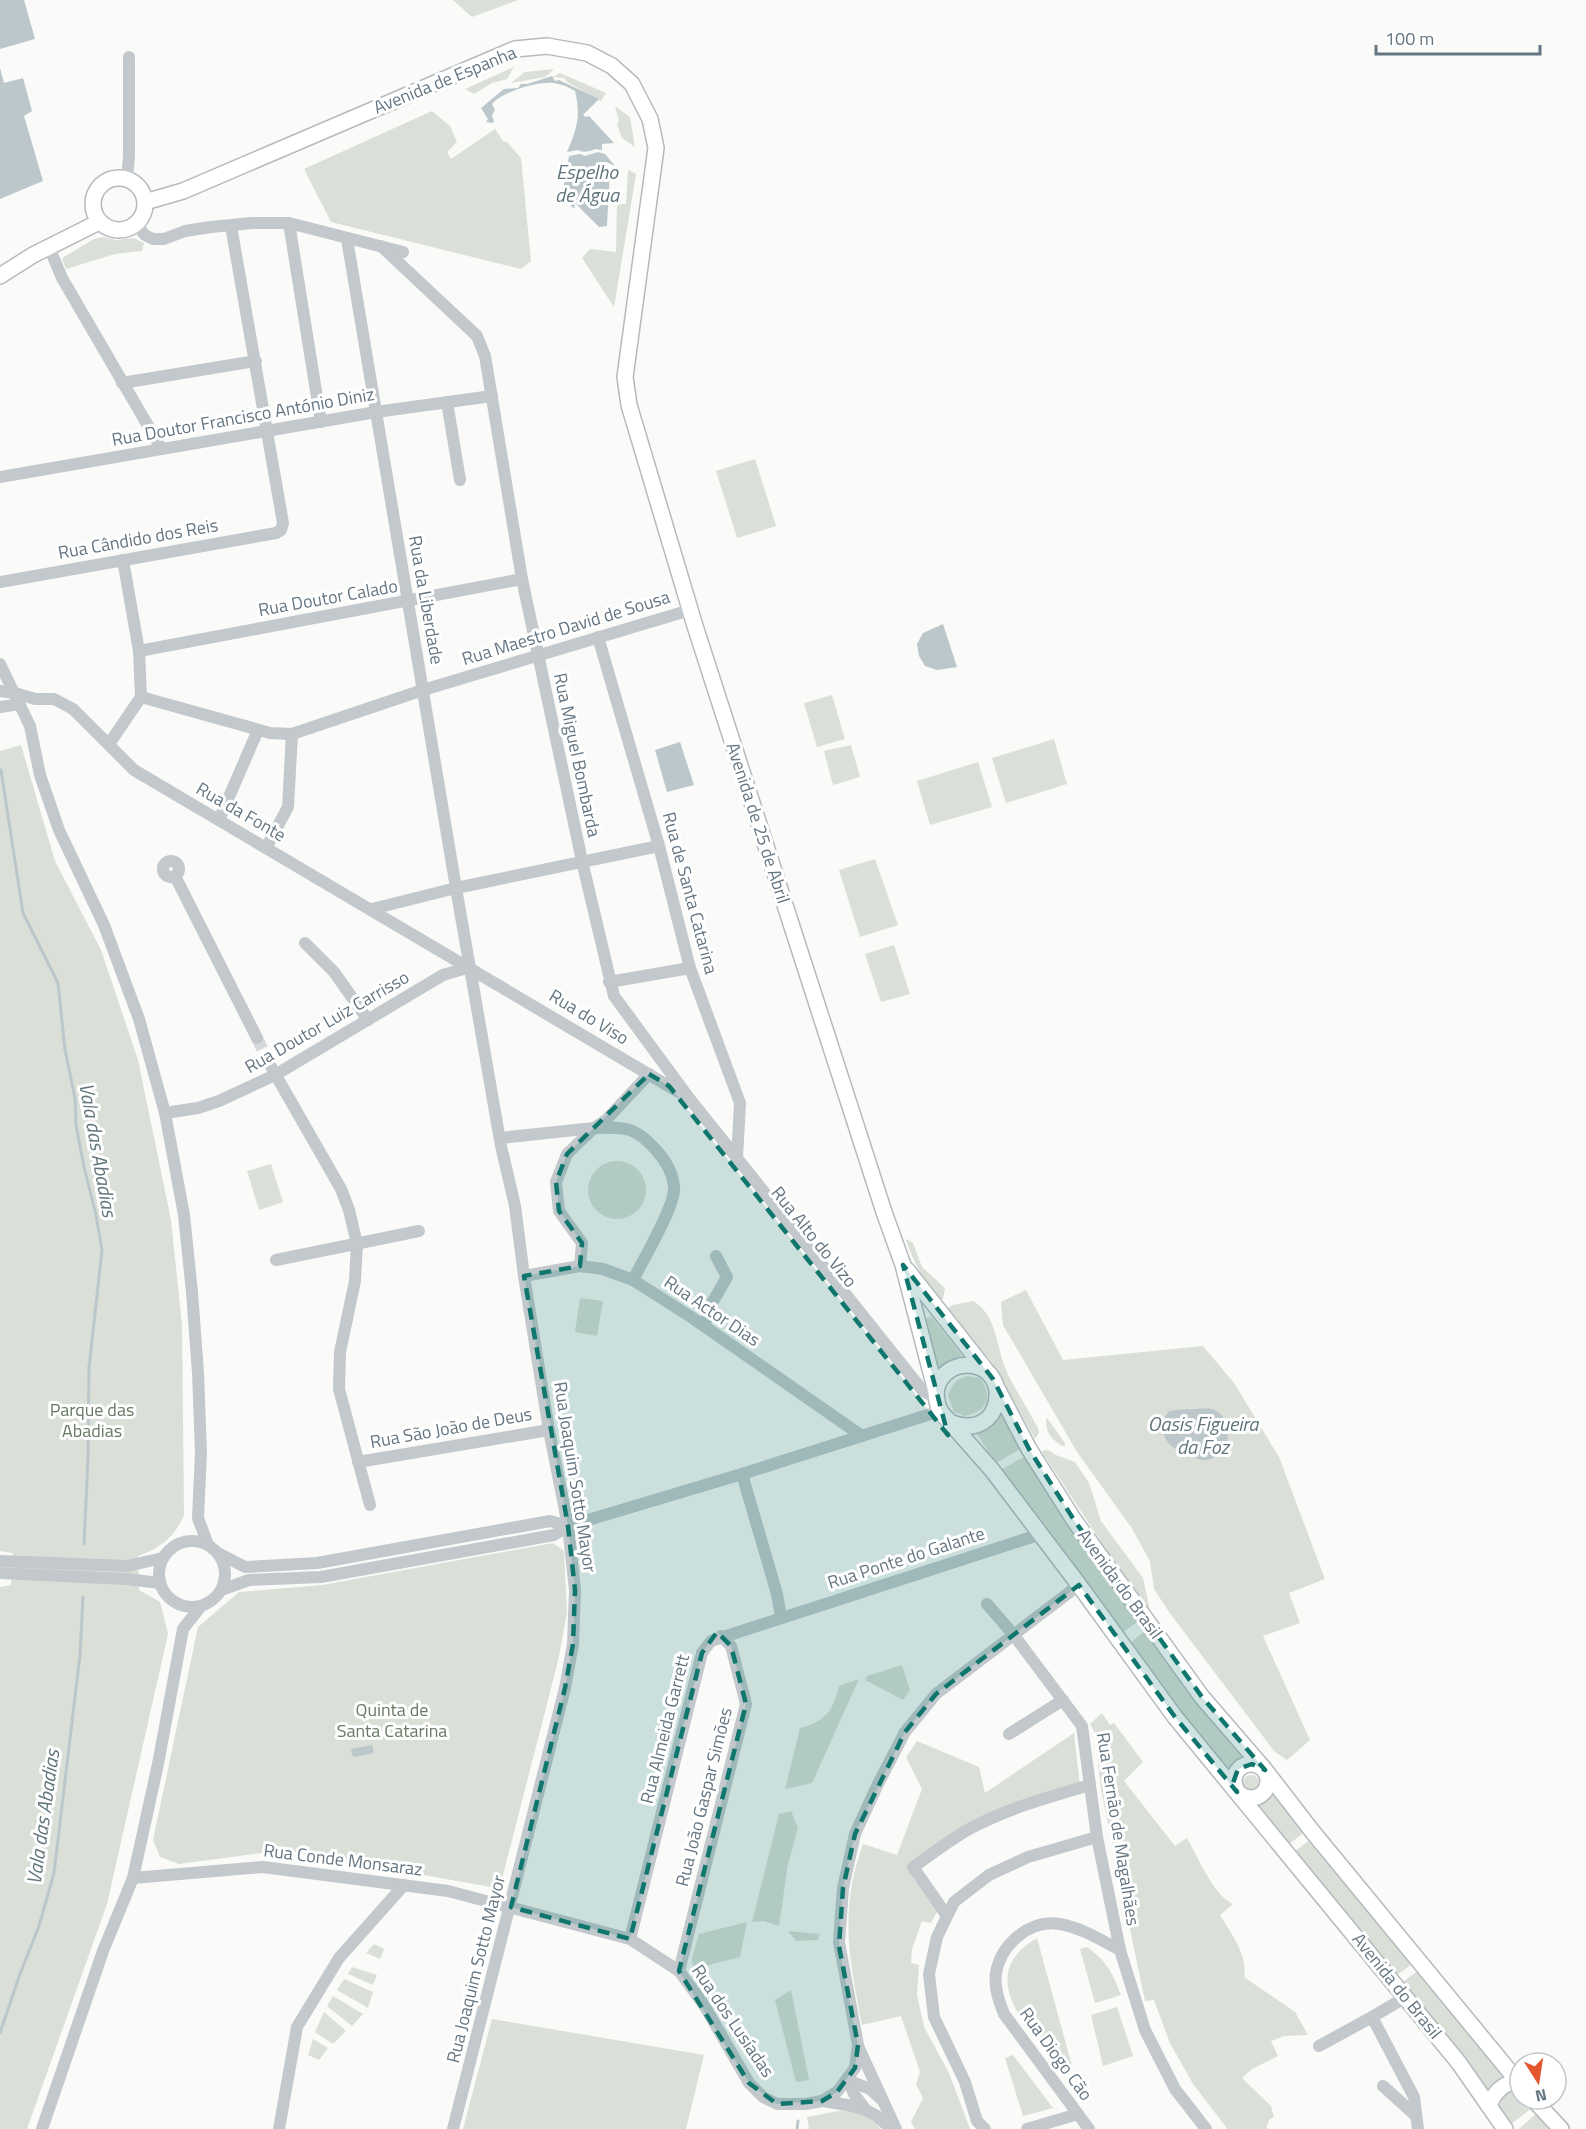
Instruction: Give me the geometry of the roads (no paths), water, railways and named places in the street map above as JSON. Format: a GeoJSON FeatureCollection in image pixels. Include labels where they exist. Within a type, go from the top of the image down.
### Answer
{"type":"FeatureCollection","features":[{"type":"Feature","properties":{"kind":"main road","name":"Avenida de Espanha"},"geometry":{"type":"LineString","coordinates":[[145,202],[170,196],[515,50],[547,46],[588,53],[612,66],[632,84],[650,119],[656,148],[625,377]]}},
{"type":"Feature","properties":{"kind":"main road"},"geometry":{"type":"LineString","coordinates":[[117,178],[127,179],[139,187],[145,202],[144,210],[136,224],[121,230],[113,230],[99,222],[93,207],[93,198],[97,190],[109,180],[117,178]]}},
{"type":"Feature","properties":{"kind":"main road"},"geometry":{"type":"LineString","coordinates":[[0,276],[33,255],[99,222]]}},
{"type":"Feature","properties":{"kind":"main road"},"geometry":{"type":"LineString","coordinates":[[0,265],[33,255]]}},
{"type":"Feature","properties":{"kind":"main road","name":"Avenida de 25 de Abril"},"geometry":{"type":"LineString","coordinates":[[625,377],[629,405],[690,610],[880,1201],[903,1265]]}},
{"type":"Feature","properties":{"kind":"main road"},"geometry":{"type":"LineString","coordinates":[[903,1265],[937,1401],[952,1423],[970,1426],[987,1419],[997,1403],[992,1379],[981,1368],[971,1365],[962,1365],[945,1374],[939,1382],[937,1401]]}},
{"type":"Feature","properties":{"kind":"main road","name":"Avenida do Brasil"},"geometry":{"type":"LineString","coordinates":[[903,1265],[992,1379],[1029,1449],[1074,1520],[1202,1697],[1265,1770],[1312,1831],[1508,2069]]}},
{"type":"Feature","properties":{"kind":"main road","name":"Avenida do Brasil"},"geometry":{"type":"LineString","coordinates":[[952,1423],[992,1470],[1080,1585],[1175,1717],[1459,2063],[1505,2129]]}},
{"type":"Feature","properties":{"kind":"main road"},"geometry":{"type":"LineString","coordinates":[[1252,1764],[1265,1770],[1268,1784],[1262,1794],[1251,1798],[1237,1792],[1233,1783],[1238,1769],[1252,1764]]}},
{"type":"Feature","properties":{"kind":"main road"},"geometry":{"type":"LineString","coordinates":[[1489,2106],[1493,2095],[1508,2084]]}},
{"type":"Feature","properties":{"kind":"main road"},"geometry":{"type":"LineString","coordinates":[[1544,2111],[1561,2129]]}},
{"type":"Feature","properties":{"kind":"street"},"geometry":{"type":"LineString","coordinates":[[127,179],[129,57]]}},
{"type":"Feature","properties":{"kind":"street"},"geometry":{"type":"LineString","coordinates":[[136,224],[145,235],[153,239],[164,239],[185,231],[289,223],[403,252]]}},
{"type":"Feature","properties":{"kind":"street"},"geometry":{"type":"LineString","coordinates":[[289,223],[321,422]]}},
{"type":"Feature","properties":{"kind":"street"},"geometry":{"type":"LineString","coordinates":[[231,226],[268,431]]}},
{"type":"Feature","properties":{"kind":"street","name":"Rua da Liberdade"},"geometry":{"type":"LineString","coordinates":[[347,239],[470,967]]}},
{"type":"Feature","properties":{"kind":"street","name":"Rua Miguel Bombarda"},"geometry":{"type":"LineString","coordinates":[[381,246],[477,336],[485,356],[522,579],[582,861],[614,996],[689,1098],[923,1391],[937,1401]]}},
{"type":"Feature","properties":{"kind":"street"},"geometry":{"type":"LineString","coordinates":[[49,247],[62,278],[161,448]]}},
{"type":"Feature","properties":{"kind":"street"},"geometry":{"type":"LineString","coordinates":[[122,383],[256,361]]}},
{"type":"Feature","properties":{"kind":"street","name":"Rua Doutor Francisco António Diniz"},"geometry":{"type":"LineString","coordinates":[[0,477],[376,412],[492,396]]}},
{"type":"Feature","properties":{"kind":"street"},"geometry":{"type":"LineString","coordinates":[[447,402],[460,480]]}},
{"type":"Feature","properties":{"kind":"street","name":"Rua Cândido dos Reis"},"geometry":{"type":"LineString","coordinates":[[0,582],[276,533],[281,530],[283,523],[268,431]]}},
{"type":"Feature","properties":{"kind":"street"},"geometry":{"type":"LineString","coordinates":[[109,744],[141,697],[139,651],[123,560]]}},
{"type":"Feature","properties":{"kind":"street","name":"Rua Doutor Calado"},"geometry":{"type":"LineString","coordinates":[[139,651],[522,579]]}},
{"type":"Feature","properties":{"kind":"street","name":"Rua Maestro David de Sousa"},"geometry":{"type":"LineString","coordinates":[[141,697],[270,734],[292,734],[423,690],[690,610]]}},
{"type":"Feature","properties":{"kind":"street","name":"Rua de Santa Catarina"},"geometry":{"type":"LineString","coordinates":[[598,637],[659,846],[690,968],[741,1103],[737,1158]]}},
{"type":"Feature","properties":{"kind":"street"},"geometry":{"type":"LineString","coordinates":[[0,664],[30,726],[40,775],[59,830],[104,926],[139,1019],[165,1113],[184,1215],[194,1316],[201,1452],[198,1518],[213,1549],[223,1562],[225,1571],[221,1590]]}},
{"type":"Feature","properties":{"kind":"street","name":"Rua da Fonte"},"geometry":{"type":"LineString","coordinates":[[0,691],[17,698],[54,699],[73,709],[134,770],[470,967]]}},
{"type":"Feature","properties":{"kind":"street"},"geometry":{"type":"LineString","coordinates":[[0,707],[17,698]]}},
{"type":"Feature","properties":{"kind":"street"},"geometry":{"type":"LineString","coordinates":[[219,820],[258,730]]}},
{"type":"Feature","properties":{"kind":"street"},"geometry":{"type":"LineString","coordinates":[[266,848],[288,807],[292,734]]}},
{"type":"Feature","properties":{"kind":"street"},"geometry":{"type":"LineString","coordinates":[[372,909],[456,888],[659,846]]}},
{"type":"Feature","properties":{"kind":"street"},"geometry":{"type":"LineString","coordinates":[[175,876],[257,1038]]}},
{"type":"Feature","properties":{"kind":"street"},"geometry":{"type":"LineString","coordinates":[[305,943],[334,972],[368,1020]]}},
{"type":"Feature","properties":{"kind":"street","name":"Rua Doutor Luiz Carrisso"},"geometry":{"type":"LineString","coordinates":[[165,1113],[198,1108],[219,1101],[368,1020],[445,974],[470,967]]}},
{"type":"Feature","properties":{"kind":"street","name":"Rua do Viso"},"geometry":{"type":"LineString","coordinates":[[470,967],[689,1098]]}},
{"type":"Feature","properties":{"kind":"street","name":"Rua Joaquim Sotto Mayor"},"geometry":{"type":"LineString","coordinates":[[453,2129],[563,1699],[573,1644],[575,1590],[568,1526],[549,1430],[515,1206],[500,1138],[470,967]]}},
{"type":"Feature","properties":{"kind":"street"},"geometry":{"type":"LineString","coordinates":[[609,982],[690,968]]}},
{"type":"Feature","properties":{"kind":"street"},"geometry":{"type":"LineString","coordinates":[[273,1070],[341,1189],[349,1210],[357,1244],[356,1281],[340,1352],[339,1389],[370,1505]]}},
{"type":"Feature","properties":{"kind":"street"},"geometry":{"type":"LineString","coordinates":[[580,1266],[582,1243],[560,1210],[555,1182],[567,1154],[594,1128],[606,1120],[649,1074]]}},
{"type":"Feature","properties":{"kind":"street","name":"Rua Alto do Vizo"},"geometry":{"type":"LineString","coordinates":[[669,1086],[916,1395],[937,1401]]}},
{"type":"Feature","properties":{"kind":"street"},"geometry":{"type":"LineString","coordinates":[[500,1138],[615,1127],[636,1131],[654,1148],[669,1166],[675,1189],[668,1210],[633,1280]]}},
{"type":"Feature","properties":{"kind":"street"},"geometry":{"type":"LineString","coordinates":[[276,1260],[419,1231]]}},
{"type":"Feature","properties":{"kind":"street"},"geometry":{"type":"LineString","coordinates":[[704,1326],[711,1305],[727,1277],[716,1256]]}},
{"type":"Feature","properties":{"kind":"street","name":"Rua Actor Dias"},"geometry":{"type":"LineString","coordinates":[[525,1276],[580,1266],[603,1269],[633,1280],[704,1326],[862,1436]]}},
{"type":"Feature","properties":{"kind":"street"},"geometry":{"type":"LineString","coordinates":[[176,1603],[193,1607],[201,1605],[209,1602],[221,1590],[249,1580],[321,1577],[551,1536],[568,1526],[862,1436],[937,1401]]}},
{"type":"Feature","properties":{"kind":"street","name":"Rua São João de Deus"},"geometry":{"type":"LineString","coordinates":[[358,1462],[549,1430]]}},
{"type":"Feature","properties":{"kind":"street"},"geometry":{"type":"LineString","coordinates":[[742,1474],[777,1594],[781,1617]]}},
{"type":"Feature","properties":{"kind":"street"},"geometry":{"type":"LineString","coordinates":[[42,2129],[103,1951],[133,1878],[158,1764],[183,1629],[176,1603],[164,1591],[160,1583],[160,1566],[168,1551],[183,1542],[198,1518]]}},
{"type":"Feature","properties":{"kind":"street"},"geometry":{"type":"LineString","coordinates":[[183,1542],[200,1542],[245,1567],[317,1563],[550,1521],[568,1526]]}},
{"type":"Feature","properties":{"kind":"street","name":"Rua Ponte do Galante"},"geometry":{"type":"LineString","coordinates":[[781,1617],[1041,1534]]}},
{"type":"Feature","properties":{"kind":"street"},"geometry":{"type":"LineString","coordinates":[[0,1561],[127,1566],[163,1558]]}},
{"type":"Feature","properties":{"kind":"street"},"geometry":{"type":"LineString","coordinates":[[0,1573],[126,1579],[160,1583]]}},
{"type":"Feature","properties":{"kind":"street"},"geometry":{"type":"LineString","coordinates":[[896,2129],[858,2045],[839,1946],[843,1888],[855,1834],[905,1732],[936,1694],[1080,1585]]}},
{"type":"Feature","properties":{"kind":"street","name":"Rua Fernão de Magalhães"},"geometry":{"type":"LineString","coordinates":[[987,1604],[1013,1634],[1082,1726],[1097,1838],[1120,1950],[1145,2030],[1175,2089],[1206,2129]]}},
{"type":"Feature","properties":{"kind":"street"},"geometry":{"type":"LineString","coordinates":[[183,1629],[201,1605]]}},
{"type":"Feature","properties":{"kind":"street","name":"Rua Almeida Garrett"},"geometry":{"type":"LineString","coordinates":[[630,1939],[702,1653],[711,1641],[721,1636],[781,1617]]}},
{"type":"Feature","properties":{"kind":"street","name":"Rua João Gaspar Simões"},"geometry":{"type":"LineString","coordinates":[[679,1971],[746,1704],[731,1646],[721,1636]]}},
{"type":"Feature","properties":{"kind":"street"},"geometry":{"type":"LineString","coordinates":[[1009,1734],[1063,1700]]}},
{"type":"Feature","properties":{"kind":"street"},"geometry":{"type":"LineString","coordinates":[[947,1916],[913,1867],[970,1828],[999,1814],[1024,1804],[1090,1785]]}},
{"type":"Feature","properties":{"kind":"street"},"geometry":{"type":"LineString","coordinates":[[985,2129],[977,2121],[966,2082],[934,2017],[929,1974],[937,1937],[954,1902],[989,1875],[1028,1857],[1097,1838]]}},
{"type":"Feature","properties":{"kind":"street","name":"Rua Conde Monsaraz"},"geometry":{"type":"LineString","coordinates":[[133,1878],[263,1867],[448,1891],[511,1906]]}},
{"type":"Feature","properties":{"kind":"street"},"geometry":{"type":"LineString","coordinates":[[279,2129],[297,2027],[339,1958],[404,1885]]}},
{"type":"Feature","properties":{"kind":"street","name":"Rua dos Lusíadas"},"geometry":{"type":"LineString","coordinates":[[511,1906],[630,1939],[679,1971],[704,2005],[749,2083],[764,2097],[777,2104],[806,2104],[822,2101],[866,2110],[877,2116],[891,2129]]}},
{"type":"Feature","properties":{"kind":"street","name":"Rua Diogo Cão"},"geometry":{"type":"LineString","coordinates":[[1089,2129],[1004,2014],[996,1994],[996,1973],[1003,1954],[1018,1936],[1038,1924],[1059,1924],[1086,1932],[1120,1950]]}},
{"type":"Feature","properties":{"kind":"street"},"geometry":{"type":"LineString","coordinates":[[1319,2046],[1406,1997]]}},
{"type":"Feature","properties":{"kind":"street"},"geometry":{"type":"LineString","coordinates":[[1372,2017],[1414,2097],[1418,2129]]}},
{"type":"Feature","properties":{"kind":"street"},"geometry":{"type":"LineString","coordinates":[[822,2101],[837,2092],[848,2080],[855,2068],[858,2045]]}},
{"type":"Feature","properties":{"kind":"street"},"geometry":{"type":"LineString","coordinates":[[848,2080],[870,2089],[881,2098]]}},
{"type":"Feature","properties":{"kind":"street"},"geometry":{"type":"LineString","coordinates":[[848,2080],[854,2094],[866,2110]]}},
{"type":"Feature","properties":{"kind":"street"},"geometry":{"type":"LineString","coordinates":[[1383,2086],[1415,2115]]}},
{"type":"Feature","properties":{"kind":"street"},"geometry":{"type":"LineString","coordinates":[[1027,2129],[1077,2114]]}},
{"type":"Feature","properties":{"kind":"water"},"geometry":{"type":"Polygon","coordinates":[[[0,0],[24,0],[35,39],[0,49],[0,0]]]}},
{"type":"Feature","properties":{"kind":"water"},"geometry":{"type":"Polygon","coordinates":[[[0,68],[4,83],[23,78],[32,111],[24,116],[43,181],[0,199],[0,68]]]}},
{"type":"Feature","properties":{"kind":"water","name":"Espelho de Água"},"geometry":{"type":"Polygon","coordinates":[[[552,76],[555,81],[559,80],[599,99],[583,115],[589,116],[614,143],[602,144],[602,150],[567,152],[577,122],[577,100],[575,91],[554,83],[541,83],[517,89],[502,96],[492,104],[495,110],[492,115],[494,122],[486,122],[488,119],[481,108],[504,89],[518,88],[521,84],[552,76]]]}},
{"type":"Feature","properties":{"kind":"water","name":"Espelho de Água"},"geometry":{"type":"Polygon","coordinates":[[[598,152],[605,154],[615,166],[606,162],[603,165],[604,168],[610,170],[607,226],[599,227],[575,203],[574,209],[562,196],[569,156],[580,154],[585,156],[598,152]]]}},
{"type":"Feature","properties":{"kind":"water"},"geometry":{"type":"Polygon","coordinates":[[[943,624],[957,667],[937,670],[925,666],[919,656],[917,644],[923,633],[943,624]]]}},
{"type":"Feature","properties":{"kind":"water"},"geometry":{"type":"Polygon","coordinates":[[[680,742],[694,785],[667,792],[655,750],[680,742]]]}},
{"type":"Feature","properties":{"kind":"water","name":"Oasis Figueira da Foz"},"geometry":{"type":"Polygon","coordinates":[[[1215,1410],[1226,1422],[1228,1438],[1221,1453],[1215,1457],[1207,1460],[1198,1459],[1174,1448],[1167,1441],[1162,1429],[1166,1415],[1169,1411],[1215,1410]]]}},
{"type":"Feature","properties":{"kind":"water"},"geometry":{"type":"Polygon","coordinates":[[[372,1745],[374,1753],[353,1757],[351,1749],[372,1745]]]}},
{"type":"Feature","properties":{"kind":"waterway","name":"Vala das Abadias"},"geometry":{"type":"LineString","coordinates":[[1,770],[23,913],[58,983],[65,1050],[75,1098],[76,1125],[102,1250],[89,1368],[84,1544]]}},
{"type":"Feature","properties":{"kind":"waterway","name":"Vala das Abadias"},"geometry":{"type":"LineString","coordinates":[[0,2033],[39,1926],[54,1873],[80,1655],[83,1597]]}},
{"type":"Feature","properties":{"kind":"waterway"},"geometry":{"type":"LineString","coordinates":[[797,2129],[798,2121]]}},
{"type":"Feature","properties":{"kind":"tunnel"},"geometry":{"type":"LineString","coordinates":[[257,1038],[270,1065]]}},
{"type":"Feature","properties":{"kind":"park label","name":"Parque das Abadias"},"geometry":{"type":"Point","coordinates":[92,1420]}},
{"type":"Feature","properties":{"kind":"park label","name":"Quinta de Santa Catarina"},"geometry":{"type":"Point","coordinates":[392,1720]}}]}
